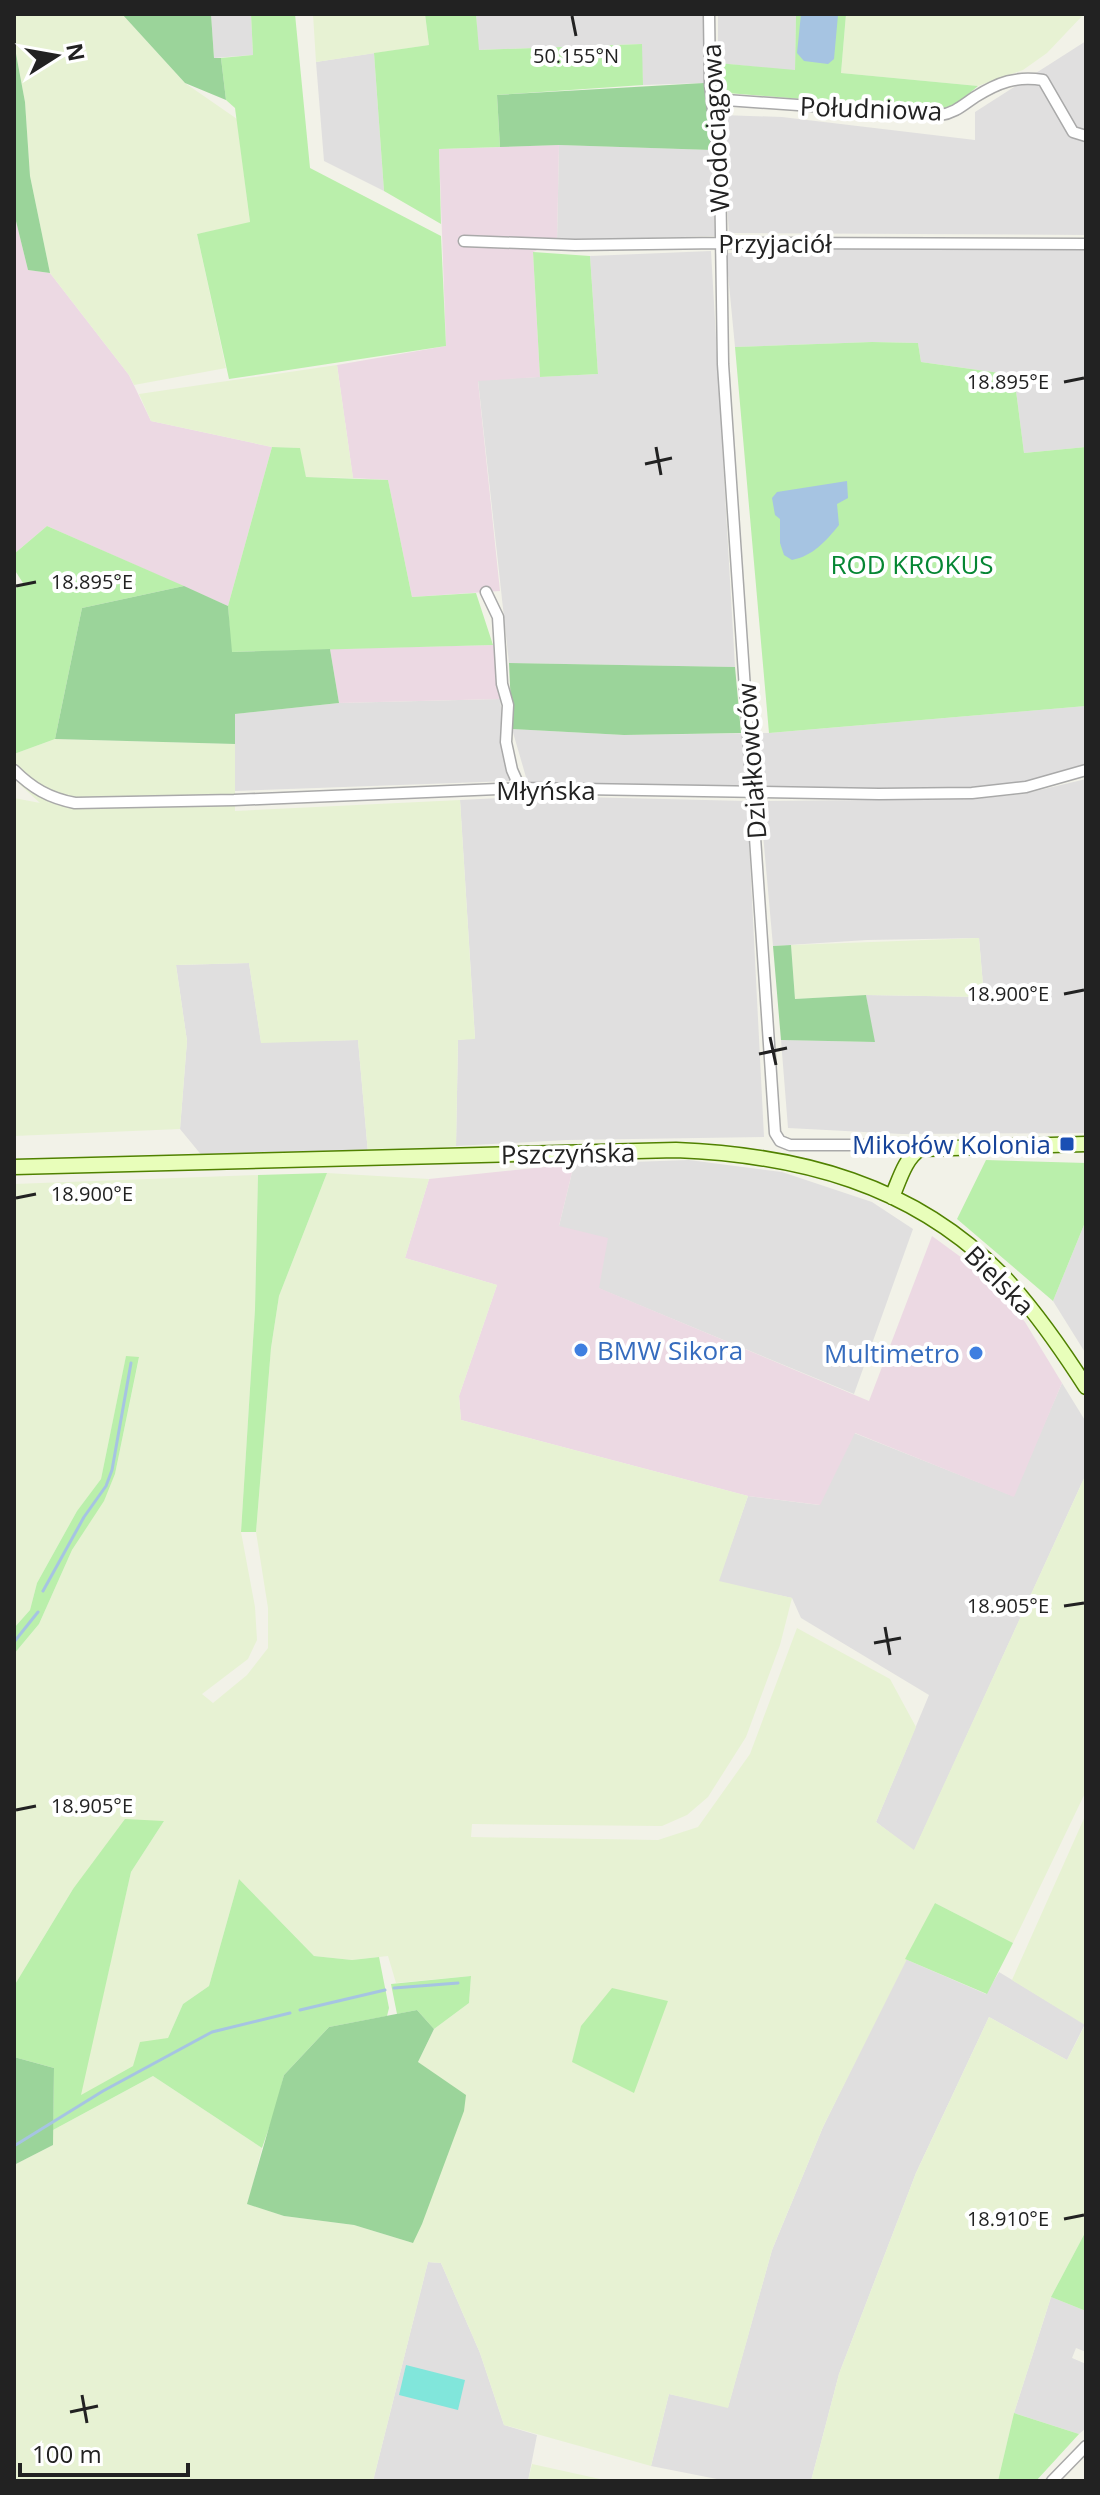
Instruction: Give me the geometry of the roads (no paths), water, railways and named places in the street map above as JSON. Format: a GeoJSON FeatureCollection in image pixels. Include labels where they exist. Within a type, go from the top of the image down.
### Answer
{"type":"FeatureCollection","features":[{"type":"Feature","properties":{"kind":"main road"},"geometry":{"type":"LineString","coordinates":[[892,1197],[914,1152],[932,1147],[1086,1144]]}},
{"type":"Feature","properties":{"kind":"main road","name":"Pszczyńska"},"geometry":{"type":"LineString","coordinates":[[14,1167],[676,1150],[788,1161],[840,1175],[892,1197]]}},
{"type":"Feature","properties":{"kind":"main road","name":"Bielska"},"geometry":{"type":"LineString","coordinates":[[892,1197],[955,1235],[1000,1273],[1034,1312],[1086,1387]]}},
{"type":"Feature","properties":{"kind":"street","name":"Wodociągowa"},"geometry":{"type":"LineString","coordinates":[[709,14],[712,99],[720,170],[720,243]]}},
{"type":"Feature","properties":{"kind":"street","name":"Południowa"},"geometry":{"type":"LineString","coordinates":[[712,99],[940,115],[953,113],[976,96],[1020,77],[1043,80],[1073,132],[1086,136]]}},
{"type":"Feature","properties":{"kind":"street","name":"Przyjaciół"},"geometry":{"type":"LineString","coordinates":[[464,241],[575,245],[1086,244]]}},
{"type":"Feature","properties":{"kind":"street","name":"Działkowców"},"geometry":{"type":"LineString","coordinates":[[720,243],[723,364],[777,1137],[790,1145],[894,1145],[914,1152]]}},
{"type":"Feature","properties":{"kind":"street"},"geometry":{"type":"LineString","coordinates":[[486,592],[498,617],[502,684],[508,705],[506,742],[512,770],[520,788]]}},
{"type":"Feature","properties":{"kind":"street","name":"Młyńska"},"geometry":{"type":"LineString","coordinates":[[14,770],[37,790],[75,803],[520,788],[972,793],[1026,787],[1086,770]]}},
{"type":"Feature","properties":{"kind":"street"},"geometry":{"type":"LineString","coordinates":[[1052,2481],[1086,2446]]}},
{"type":"Feature","properties":{"kind":"waterway"},"geometry":{"type":"LineString","coordinates":[[43,1591],[84,1517],[106,1486],[112,1470],[131,1363]]}},
{"type":"Feature","properties":{"kind":"waterway"},"geometry":{"type":"LineString","coordinates":[[14,1642],[38,1612]]}},
{"type":"Feature","properties":{"kind":"waterway"},"geometry":{"type":"LineString","coordinates":[[394,1988],[458,1983]]}},
{"type":"Feature","properties":{"kind":"waterway"},"geometry":{"type":"LineString","coordinates":[[300,2010],[385,1990]]}},
{"type":"Feature","properties":{"kind":"waterway"},"geometry":{"type":"LineString","coordinates":[[14,2146],[103,2091],[212,2032],[290,2013]]}},
{"type":"Feature","properties":{"kind":"place","name":"Mikołów Kolonia"},"geometry":{"type":"Point","coordinates":[1067,1144]}},
{"type":"Feature","properties":{"kind":"place","name":"BMW Sikora"},"geometry":{"type":"Point","coordinates":[581,1350]}},
{"type":"Feature","properties":{"kind":"place","name":"Multimetro"},"geometry":{"type":"Point","coordinates":[976,1353]}},
{"type":"Feature","properties":{"kind":"park label","name":"ROD KROKUS"},"geometry":{"type":"Point","coordinates":[912,564]}}]}
